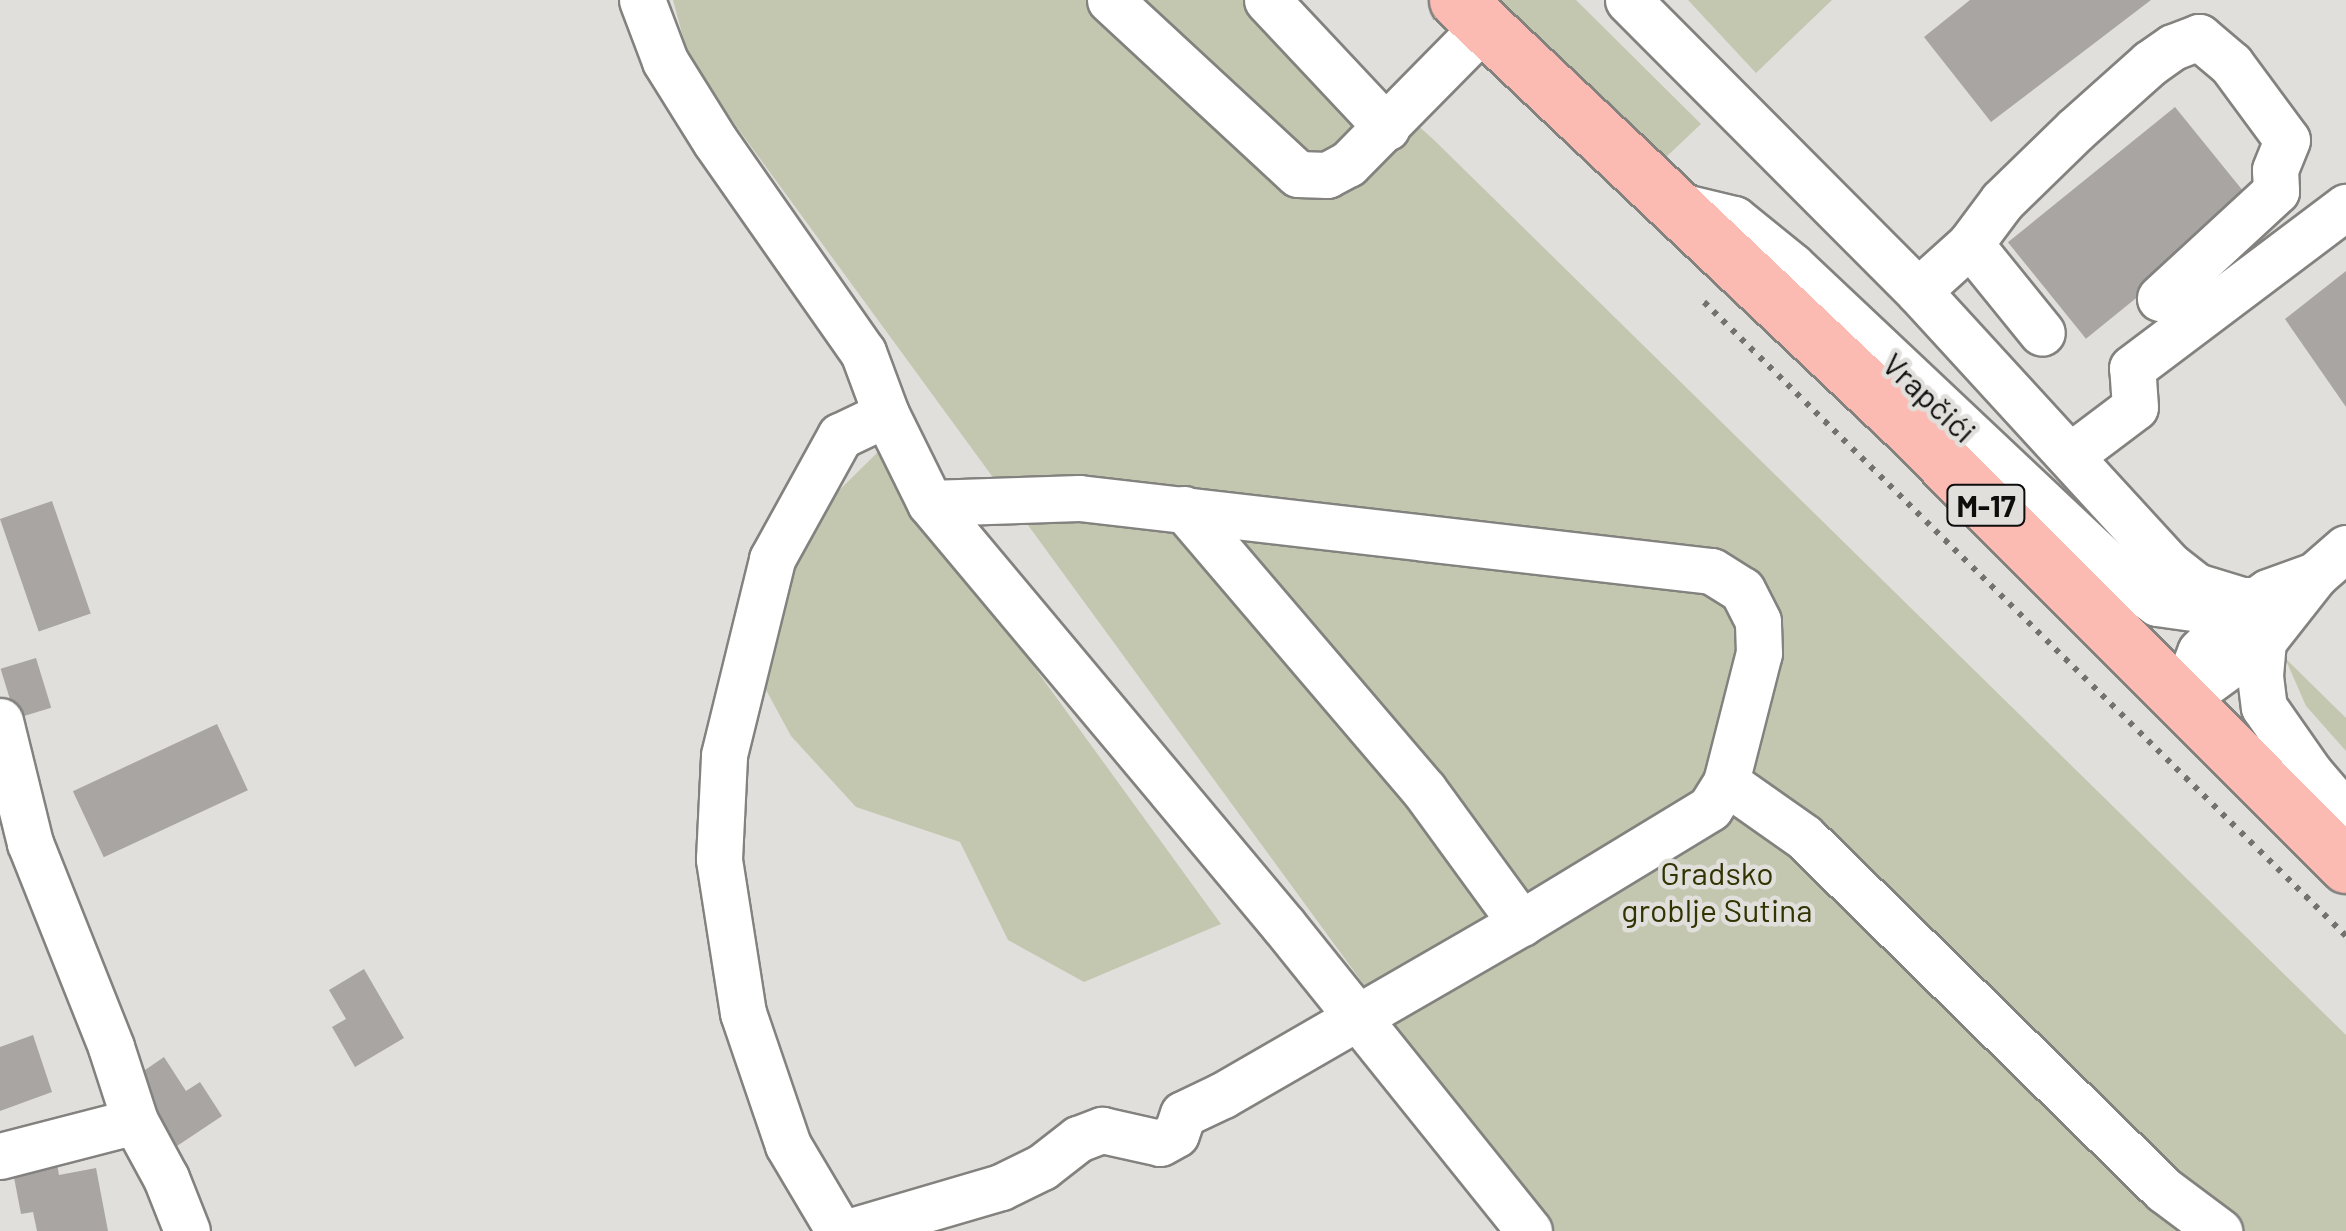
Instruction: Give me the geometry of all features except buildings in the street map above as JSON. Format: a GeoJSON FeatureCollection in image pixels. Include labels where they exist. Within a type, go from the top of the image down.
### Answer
{"type":"FeatureCollection","features":[{"type":"Feature","properties":{"kind":"main road","name":"Vrapčići"},"geometry":{"type":"LineString","coordinates":[[1470,13],[1906,424],[2346,865]]}},
{"type":"Feature","properties":{"kind":"street"},"geometry":{"type":"LineString","coordinates":[[642,0],[665,60],[695,109],[863,352],[886,414],[930,503],[1357,1016],[1529,1231]]}},
{"type":"Feature","properties":{"kind":"street"},"geometry":{"type":"LineString","coordinates":[[1110,0],[1298,174],[1326,176],[1348,164],[1387,128],[1470,13]]}},
{"type":"Feature","properties":{"kind":"street"},"geometry":{"type":"LineString","coordinates":[[1268,0],[1387,128]]}},
{"type":"Feature","properties":{"kind":"street"},"geometry":{"type":"LineString","coordinates":[[1628,0],[1918,291],[2168,564],[2196,586],[2242,600],[2252,619],[2264,707],[2310,773],[2346,814]]}},
{"type":"Feature","properties":{"kind":"street"},"geometry":{"type":"LineString","coordinates":[[1918,291],[1970,244],[2002,201],[2074,130],[2150,63],[2173,47],[2199,38],[2231,64],[2287,140],[2275,170],[2276,191],[2160,298]]}},
{"type":"Feature","properties":{"kind":"street","name":"Vrapčići"},"geometry":{"type":"LineString","coordinates":[[1676,206],[1734,219],[1792,266],[2126,582],[2156,603],[2252,619]]}},
{"type":"Feature","properties":{"kind":"street"},"geometry":{"type":"LineString","coordinates":[[2070,456],[2135,407],[2132,368],[2346,206]]}},
{"type":"Feature","properties":{"kind":"street"},"geometry":{"type":"LineString","coordinates":[[1970,244],[2042,333]]}},
{"type":"Feature","properties":{"kind":"street"},"geometry":{"type":"LineString","coordinates":[[839,1231],[788,1145],[743,1013],[719,859],[723,772],[739,679],[772,560],[840,436],[886,414]]}},
{"type":"Feature","properties":{"kind":"street"},"geometry":{"type":"LineString","coordinates":[[851,1231],[1001,1188],[1042,1167],[1078,1139],[1102,1130],[1160,1143],[1176,1134],[1183,1114],[1224,1096],[1710,808],[1726,782],[1759,653],[1758,622],[1742,590],[1711,571],[1079,498],[930,503]]}},
{"type":"Feature","properties":{"kind":"street"},"geometry":{"type":"LineString","coordinates":[[1184,509],[1424,790],[1521,923]]}},
{"type":"Feature","properties":{"kind":"street"},"geometry":{"type":"LineString","coordinates":[[2181,701],[2252,619],[2336,562]]}},
{"type":"Feature","properties":{"kind":"street"},"geometry":{"type":"LineString","coordinates":[[0,721],[30,843],[110,1047],[134,1121],[166,1178],[187,1231]]}},
{"type":"Feature","properties":{"kind":"street"},"geometry":{"type":"LineString","coordinates":[[1726,782],[1804,837],[2164,1190],[2219,1231]]}},
{"type":"Feature","properties":{"kind":"street"},"geometry":{"type":"LineString","coordinates":[[0,1156],[134,1121]]}},
{"type":"Feature","properties":{"kind":"path"},"geometry":{"type":"LineString","coordinates":[[1696,294],[2346,936]]}},
{"type":"Feature","properties":{"kind":"green space","name":"Gradsko groblje Sutina"},"geometry":{"type":"Polygon","coordinates":[[[673,0],[1279,0],[1434,140],[2346,1035],[2346,1231],[1544,1231],[690,63],[673,0]]]}},
{"type":"Feature","properties":{"kind":"green space"},"geometry":{"type":"Polygon","coordinates":[[[1460,0],[1576,0],[1701,124],[1645,177],[1460,0]]]}},
{"type":"Feature","properties":{"kind":"green space"},"geometry":{"type":"Polygon","coordinates":[[[1688,0],[1832,0],[1756,73],[1688,0]]]}},
{"type":"Feature","properties":{"kind":"green space"},"geometry":{"type":"Polygon","coordinates":[[[878,452],[1221,924],[1084,982],[1008,940],[960,842],[856,807],[791,736],[734,631],[759,569],[878,452]]]}},
{"type":"Feature","properties":{"kind":"green space"},"geometry":{"type":"Polygon","coordinates":[[[2285,658],[2346,718],[2346,751],[2306,706],[2285,658]]]}}]}
